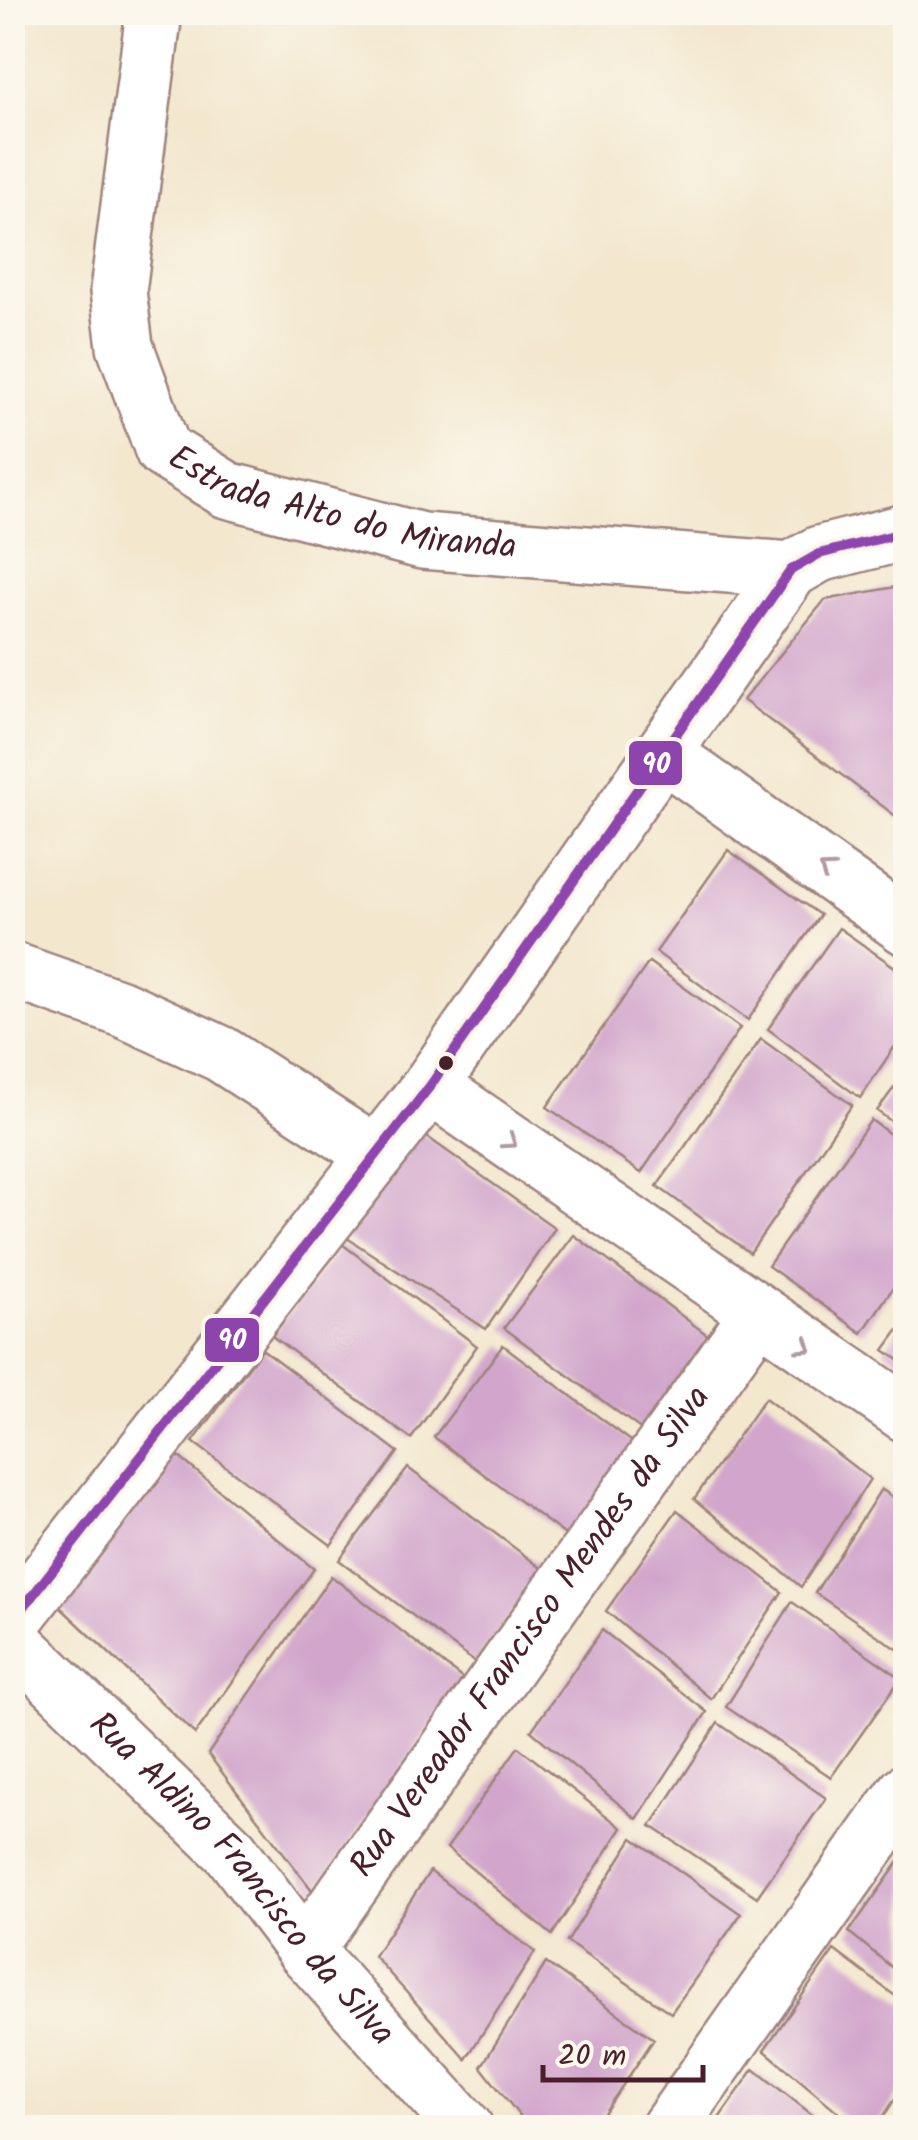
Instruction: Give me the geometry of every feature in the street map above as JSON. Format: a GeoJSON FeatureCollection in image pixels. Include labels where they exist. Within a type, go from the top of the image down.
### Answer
{"type":"FeatureCollection","features":[{"type":"Feature","properties":{"kind":"street","name":"Estrada Alto do Miranda"},"geometry":{"type":"LineString","coordinates":[[154,12],[118,291],[126,346],[163,450],[227,490],[422,541],[792,576],[906,532]]}},
{"type":"Feature","properties":{"kind":"street"},"geometry":{"type":"LineString","coordinates":[[12,1622],[430,1086],[792,576]]}},
{"type":"Feature","properties":{"kind":"street"},"geometry":{"type":"LineString","coordinates":[[663,753],[906,928]]}},
{"type":"Feature","properties":{"kind":"street"},"geometry":{"type":"LineString","coordinates":[[12,970],[122,1009],[221,1054],[375,1154]]}},
{"type":"Feature","properties":{"kind":"street"},"geometry":{"type":"LineString","coordinates":[[430,1086],[757,1315],[906,1414]]}},
{"type":"Feature","properties":{"kind":"street","name":"Rua Vereador Francisco Mendes da Silva"},"geometry":{"type":"LineString","coordinates":[[305,1950],[757,1315]]}},
{"type":"Feature","properties":{"kind":"street","name":"Rua Aldino Francisco da Silva"},"geometry":{"type":"LineString","coordinates":[[12,1640],[230,1852],[305,1950],[465,2128]]}},
{"type":"Feature","properties":{"kind":"street"},"geometry":{"type":"LineString","coordinates":[[669,2128],[906,1792]]}},
{"type":"Feature","properties":{"kind":"building"},"geometry":{"type":"Polygon","coordinates":[[[906,585],[906,824],[743,700],[825,600],[906,585]]]}},
{"type":"Feature","properties":{"kind":"building"},"geometry":{"type":"Polygon","coordinates":[[[728,850],[820,915],[748,1020],[656,952],[728,850]]]}},
{"type":"Feature","properties":{"kind":"building"},"geometry":{"type":"Polygon","coordinates":[[[839,928],[906,975],[906,1030],[860,1098],[768,1029],[839,928]]]}},
{"type":"Feature","properties":{"kind":"building"},"geometry":{"type":"Polygon","coordinates":[[[649,962],[740,1028],[641,1173],[547,1107],[649,962]]]}},
{"type":"Feature","properties":{"kind":"building"},"geometry":{"type":"Polygon","coordinates":[[[761,1039],[852,1105],[750,1253],[657,1186],[761,1039]]]}},
{"type":"Feature","properties":{"kind":"building"},"geometry":{"type":"Polygon","coordinates":[[[906,1071],[906,1132],[877,1111],[906,1071]]]}},
{"type":"Feature","properties":{"kind":"building"},"geometry":{"type":"Polygon","coordinates":[[[871,1120],[906,1146],[906,1269],[862,1333],[768,1266],[871,1120]]]}},
{"type":"Feature","properties":{"kind":"building"},"geometry":{"type":"Polygon","coordinates":[[[416,1129],[555,1228],[486,1329],[341,1234],[416,1129]]]}},
{"type":"Feature","properties":{"kind":"building"},"geometry":{"type":"Polygon","coordinates":[[[574,1235],[710,1337],[642,1430],[504,1328],[574,1235]]]}},
{"type":"Feature","properties":{"kind":"building"},"geometry":{"type":"Polygon","coordinates":[[[342,1244],[477,1346],[411,1439],[272,1336],[342,1244]]]}},
{"type":"Feature","properties":{"kind":"building"},"geometry":{"type":"Polygon","coordinates":[[[906,1320],[906,1365],[884,1350],[906,1320]]]}},
{"type":"Feature","properties":{"kind":"building"},"geometry":{"type":"Polygon","coordinates":[[[503,1345],[639,1447],[572,1540],[434,1437],[503,1345]]]}},
{"type":"Feature","properties":{"kind":"building"},"geometry":{"type":"Polygon","coordinates":[[[262,1349],[398,1452],[331,1545],[193,1442],[262,1349]]]}},
{"type":"Feature","properties":{"kind":"building"},"geometry":{"type":"Polygon","coordinates":[[[765,1398],[870,1479],[801,1587],[694,1499],[765,1398]]]}},
{"type":"Feature","properties":{"kind":"building"},"geometry":{"type":"Polygon","coordinates":[[[173,1452],[314,1569],[195,1734],[60,1607],[173,1452]]]}},
{"type":"Feature","properties":{"kind":"building"},"geometry":{"type":"Polygon","coordinates":[[[408,1468],[544,1570],[476,1663],[339,1560],[408,1468]]]}},
{"type":"Feature","properties":{"kind":"building"},"geometry":{"type":"Polygon","coordinates":[[[881,1489],[906,1506],[906,1655],[815,1593],[881,1489]]]}},
{"type":"Feature","properties":{"kind":"building"},"geometry":{"type":"Polygon","coordinates":[[[677,1510],[782,1592],[711,1699],[606,1611],[677,1510]]]}},
{"type":"Feature","properties":{"kind":"building"},"geometry":{"type":"Polygon","coordinates":[[[331,1576],[463,1679],[315,1894],[208,1754],[331,1576]]]}},
{"type":"Feature","properties":{"kind":"building"},"geometry":{"type":"Polygon","coordinates":[[[792,1602],[901,1678],[831,1777],[726,1707],[792,1602]]]}},
{"type":"Feature","properties":{"kind":"building"},"geometry":{"type":"Polygon","coordinates":[[[602,1630],[707,1712],[637,1819],[531,1731],[602,1630]]]}},
{"type":"Feature","properties":{"kind":"building"},"geometry":{"type":"Polygon","coordinates":[[[718,1723],[826,1798],[757,1897],[651,1826],[718,1723]]]}},
{"type":"Feature","properties":{"kind":"building"},"geometry":{"type":"Polygon","coordinates":[[[518,1747],[622,1828],[552,1935],[447,1848],[518,1747]]]}},
{"type":"Feature","properties":{"kind":"building"},"geometry":{"type":"Polygon","coordinates":[[[633,1838],[741,1914],[671,2013],[567,1942],[633,1838]]]}},
{"type":"Feature","properties":{"kind":"building"},"geometry":{"type":"Polygon","coordinates":[[[906,1852],[906,1979],[849,1932],[906,1852]]]}},
{"type":"Feature","properties":{"kind":"building"},"geometry":{"type":"Polygon","coordinates":[[[430,1871],[535,1952],[466,2059],[374,1956],[430,1871]]]}},
{"type":"Feature","properties":{"kind":"building"},"geometry":{"type":"Polygon","coordinates":[[[834,1950],[906,2004],[906,2082],[876,2128],[857,2128],[764,2050],[834,1950]]]}},
{"type":"Feature","properties":{"kind":"building"},"geometry":{"type":"Polygon","coordinates":[[[546,1963],[654,2039],[594,2128],[529,2128],[481,2067],[546,1963]]]}},
{"type":"Feature","properties":{"kind":"building"},"geometry":{"type":"Polygon","coordinates":[[[754,2069],[829,2128],[712,2128],[754,2069]]]}},
{"type":"Feature","properties":{"kind":"transit line","name":"90"},"geometry":{"type":"LineString","coordinates":[[12,1622],[430,1086],[791,570],[819,554],[906,532]]}}]}
